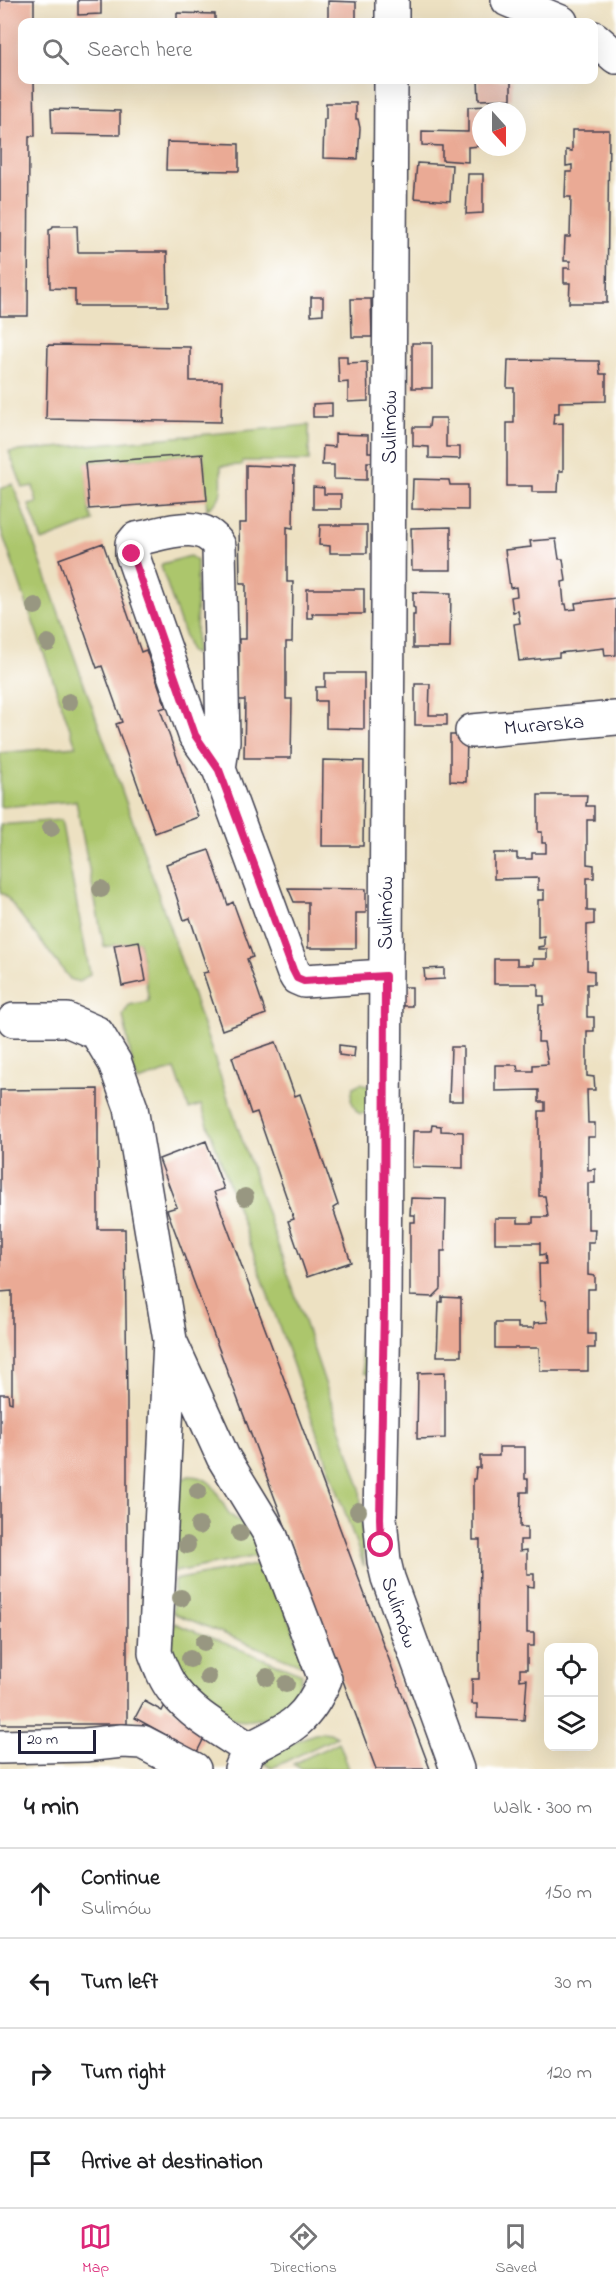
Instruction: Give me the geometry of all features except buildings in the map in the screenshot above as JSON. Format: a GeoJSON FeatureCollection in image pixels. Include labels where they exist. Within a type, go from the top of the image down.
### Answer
{"type":"FeatureCollection","features":[{"type":"Feature","properties":{"kind":"street"},"geometry":{"type":"LineString","coordinates":[[392,0],[392,18]]}},
{"type":"Feature","properties":{"kind":"street"},"geometry":{"type":"LineString","coordinates":[[508,0],[551,18]]}},
{"type":"Feature","properties":{"kind":"street"},"geometry":{"type":"LineString","coordinates":[[598,41],[616,57]]}},
{"type":"Feature","properties":{"kind":"street","name":"Sulimów"},"geometry":{"type":"LineString","coordinates":[[391,84],[381,1545],[388,1578],[457,1769]]}},
{"type":"Feature","properties":{"kind":"street"},"geometry":{"type":"LineString","coordinates":[[219,770],[223,741],[219,546],[214,537],[194,528],[136,539],[132,544],[132,554],[195,735],[219,770],[297,978],[310,981],[385,976]]}},
{"type":"Feature","properties":{"kind":"street","name":"Murarska"},"geometry":{"type":"LineString","coordinates":[[472,731],[616,718]]}},
{"type":"Feature","properties":{"kind":"street"},"geometry":{"type":"LineString","coordinates":[[14,1020],[68,1020],[98,1034],[115,1063],[131,1108],[170,1340],[155,1653],[163,1674],[180,1698],[245,1759],[304,1716],[316,1699],[325,1679],[270,1534],[223,1457],[170,1340]]}},
{"type":"Feature","properties":{"kind":"street"},"geometry":{"type":"LineString","coordinates":[[0,1747],[85,1745],[122,1740],[142,1742],[194,1769]]}},
{"type":"Feature","properties":{"kind":"green space"},"geometry":{"type":"Polygon","coordinates":[[[309,425],[309,461],[242,461],[242,465],[221,466],[220,496],[207,509],[203,454],[86,463],[89,509],[93,521],[42,541],[29,505],[37,503],[33,486],[23,488],[9,452],[309,425]]]}},
{"type":"Feature","properties":{"kind":"green space"},"geometry":{"type":"Polygon","coordinates":[[[13,484],[148,864],[351,1459],[360,1487],[364,1566],[201,1105],[189,1109],[175,1069],[138,1081],[134,1073],[123,1015],[129,1005],[149,1001],[139,941],[104,947],[76,801],[0,807],[0,753],[76,746],[0,527],[0,489],[13,484]]]}},
{"type":"Feature","properties":{"kind":"green space"},"geometry":{"type":"Polygon","coordinates":[[[190,556],[197,561],[196,655],[190,652],[161,566],[190,556]]]}},
{"type":"Feature","properties":{"kind":"green space"},"geometry":{"type":"Polygon","coordinates":[[[61,820],[90,974],[79,982],[70,979],[5,895],[0,893],[0,825],[61,820]]]}},
{"type":"Feature","properties":{"kind":"green space"},"geometry":{"type":"Polygon","coordinates":[[[361,1083],[369,1086],[372,1111],[361,1114],[357,1112],[351,1100],[353,1087],[361,1083]]]}},
{"type":"Feature","properties":{"kind":"green space"},"geometry":{"type":"Polygon","coordinates":[[[367,1329],[370,1331],[370,1375],[364,1373],[359,1342],[360,1333],[367,1329]]]}},
{"type":"Feature","properties":{"kind":"green space"},"geometry":{"type":"Polygon","coordinates":[[[189,1476],[204,1479],[214,1487],[228,1512],[250,1530],[267,1554],[174,1572],[175,1488],[182,1479],[189,1476]]]}},
{"type":"Feature","properties":{"kind":"green space"},"geometry":{"type":"Polygon","coordinates":[[[270,1562],[302,1655],[301,1665],[173,1613],[174,1580],[270,1562]]]}},
{"type":"Feature","properties":{"kind":"green space"},"geometry":{"type":"Polygon","coordinates":[[[174,1623],[302,1674],[293,1696],[276,1712],[254,1720],[231,1719],[212,1710],[187,1685],[176,1666],[172,1648],[174,1623]]]}},
{"type":"Feature","properties":{"kind":"green space"},"geometry":{"type":"Polygon","coordinates":[[[322,1732],[337,1737],[272,1768],[263,1763],[291,1744],[322,1732]]]}},
{"type":"Feature","properties":{"kind":"green space"},"geometry":{"type":"Polygon","coordinates":[[[339,1742],[349,1769],[301,1769],[293,1764],[339,1742]]]}},
{"type":"Feature","properties":{"kind":"route"},"geometry":{"type":"LineString","coordinates":[[132,554],[195,735],[219,770],[297,978],[304,981],[385,976],[381,1545]]}}]}
